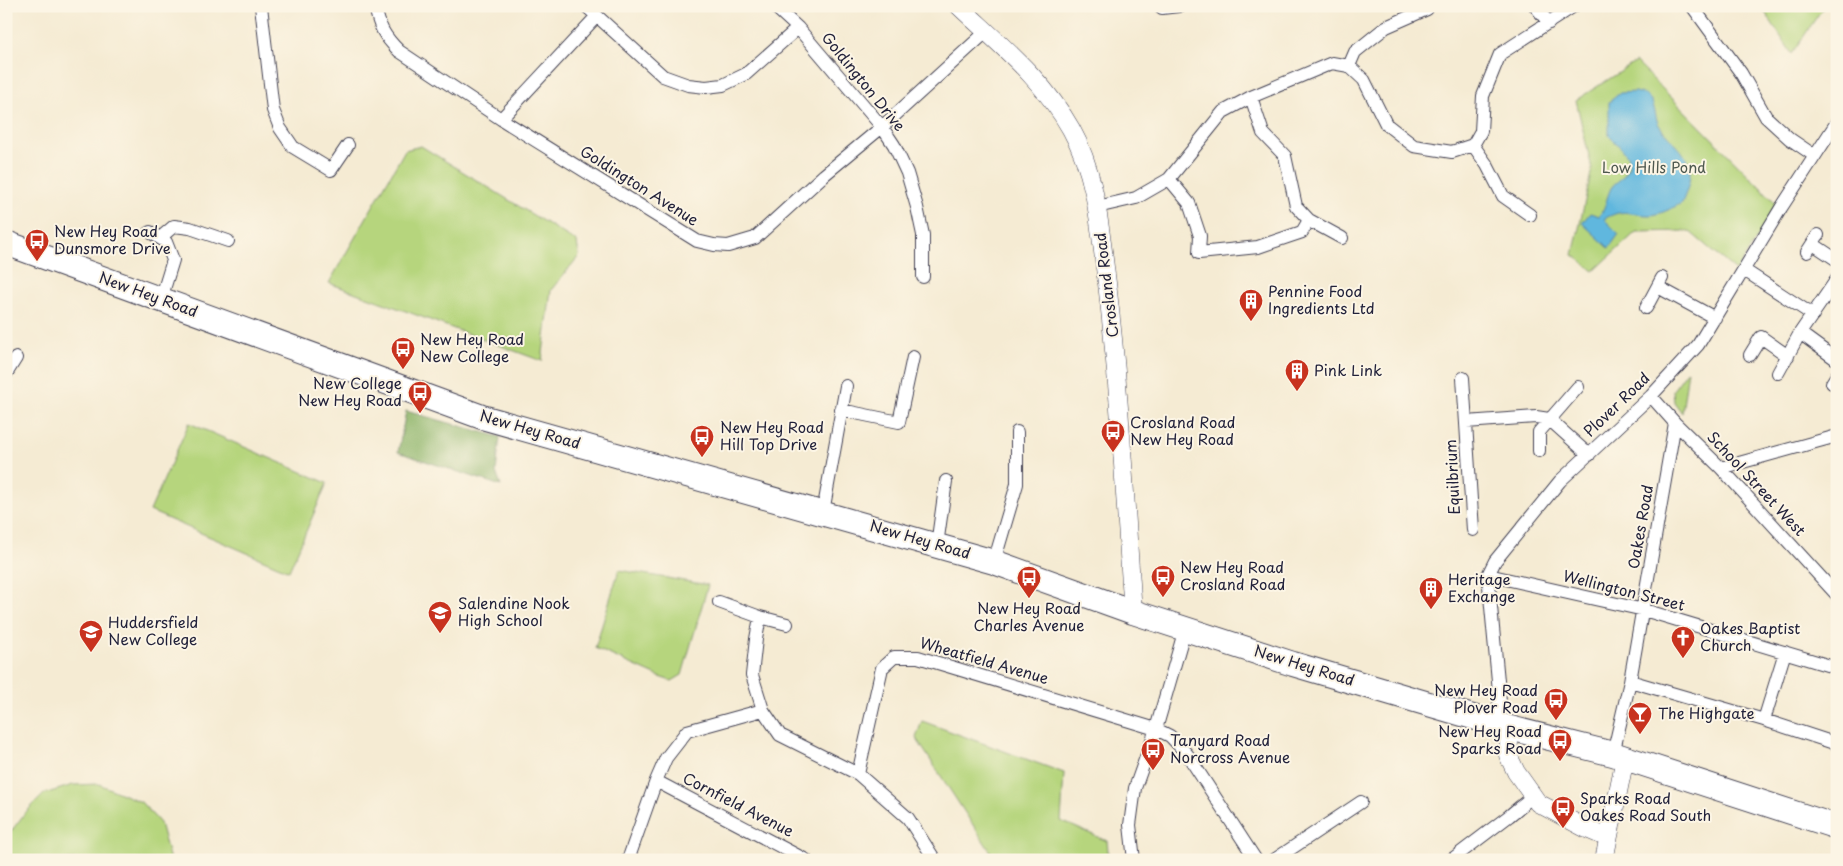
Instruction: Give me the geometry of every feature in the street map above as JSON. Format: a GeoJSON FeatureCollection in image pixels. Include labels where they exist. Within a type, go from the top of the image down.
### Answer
{"type":"FeatureCollection","features":[{"type":"Feature","properties":{"kind":"highway","name":"New Hey Road"},"geometry":{"type":"LineString","coordinates":[[6,243],[482,417],[823,512],[994,562],[1133,612],[1293,664],[1501,725],[1619,756],[1837,827]]}},
{"type":"Feature","properties":{"kind":"street"},"geometry":{"type":"LineString","coordinates":[[261,6],[273,110],[280,128],[293,147],[331,170],[348,145]]}},
{"type":"Feature","properties":{"kind":"street","name":"Goldington Avenue"},"geometry":{"type":"LineString","coordinates":[[375,6],[378,23],[386,39],[399,51],[500,119],[697,241],[728,246],[754,238],[824,175],[882,127],[986,32]]}},
{"type":"Feature","properties":{"kind":"street"},"geometry":{"type":"LineString","coordinates":[[586,6],[663,76],[688,85],[706,87],[724,85],[746,74],[798,28]]}},
{"type":"Feature","properties":{"kind":"street","name":"Goldington Drive"},"geometry":{"type":"LineString","coordinates":[[774,6],[798,28],[882,127],[894,146],[912,189],[923,235],[923,277]]}},
{"type":"Feature","properties":{"kind":"street"},"geometry":{"type":"LineString","coordinates":[[1160,6],[1162,8],[1179,6]]}},
{"type":"Feature","properties":{"kind":"street"},"geometry":{"type":"LineString","coordinates":[[1535,6],[1549,23]]}},
{"type":"Feature","properties":{"kind":"street"},"geometry":{"type":"LineString","coordinates":[[1097,207],[1136,198],[1169,180],[1223,112],[1252,97],[1332,63],[1349,66],[1364,80],[1386,124],[1414,146],[1452,152],[1473,145],[1481,131],[1483,96],[1500,54],[1574,6]]}},
{"type":"Feature","properties":{"kind":"street"},"geometry":{"type":"LineString","coordinates":[[1692,6],[1741,73],[1766,117],[1790,139],[1815,156]]}},
{"type":"Feature","properties":{"kind":"street","name":"Crosland Road"},"geometry":{"type":"LineString","coordinates":[[961,7],[1027,70],[1055,103],[1072,130],[1084,158],[1097,207],[1114,341],[1133,612]]}},
{"type":"Feature","properties":{"kind":"street"},"geometry":{"type":"LineString","coordinates":[[1349,66],[1355,52],[1386,27],[1427,9]]}},
{"type":"Feature","properties":{"kind":"street"},"geometry":{"type":"LineString","coordinates":[[500,119],[596,17]]}},
{"type":"Feature","properties":{"kind":"street"},"geometry":{"type":"LineString","coordinates":[[1252,97],[1263,133],[1285,156],[1296,206],[1309,220],[1342,238]]}},
{"type":"Feature","properties":{"kind":"street","name":"Plover Road"},"geometry":{"type":"LineString","coordinates":[[1488,575],[1500,554],[1560,481],[1651,396],[1690,355],[1836,125]]}},
{"type":"Feature","properties":{"kind":"street"},"geometry":{"type":"LineString","coordinates":[[1473,145],[1487,165],[1503,196],[1530,215]]}},
{"type":"Feature","properties":{"kind":"street"},"geometry":{"type":"LineString","coordinates":[[1169,180],[1189,204],[1200,236],[1199,253],[1258,247],[1302,232],[1309,220]]}},
{"type":"Feature","properties":{"kind":"street"},"geometry":{"type":"LineString","coordinates":[[161,300],[173,260],[166,242],[155,235],[174,226],[190,228],[228,241]]}},
{"type":"Feature","properties":{"kind":"street"},"geometry":{"type":"LineString","coordinates":[[1813,244],[1837,260]]}},
{"type":"Feature","properties":{"kind":"street"},"geometry":{"type":"LineString","coordinates":[[1744,270],[1813,315]]}},
{"type":"Feature","properties":{"kind":"street"},"geometry":{"type":"LineString","coordinates":[[1778,373],[1800,333],[1837,279]]}},
{"type":"Feature","properties":{"kind":"street"},"geometry":{"type":"LineString","coordinates":[[1646,308],[1660,283],[1715,318]]}},
{"type":"Feature","properties":{"kind":"street"},"geometry":{"type":"LineString","coordinates":[[1800,333],[1837,360]]}},
{"type":"Feature","properties":{"kind":"street"},"geometry":{"type":"LineString","coordinates":[[1750,355],[1761,337],[1788,356]]}},
{"type":"Feature","properties":{"kind":"street"},"geometry":{"type":"LineString","coordinates":[[841,410],[899,422],[913,357]]}},
{"type":"Feature","properties":{"kind":"street"},"geometry":{"type":"LineString","coordinates":[[6,374],[16,358]]}},
{"type":"Feature","properties":{"kind":"street","name":"Equilbrium"},"geometry":{"type":"LineString","coordinates":[[1463,378],[1473,530]]}},
{"type":"Feature","properties":{"kind":"street"},"geometry":{"type":"LineString","coordinates":[[823,512],[846,386]]}},
{"type":"Feature","properties":{"kind":"street"},"geometry":{"type":"LineString","coordinates":[[1539,451],[1539,432],[1578,387]]}},
{"type":"Feature","properties":{"kind":"street","name":"School Street West"},"geometry":{"type":"LineString","coordinates":[[1651,396],[1675,423],[1721,468],[1837,595]]}},
{"type":"Feature","properties":{"kind":"street","name":"Equilbrium"},"geometry":{"type":"LineString","coordinates":[[1466,422],[1536,417],[1549,419]]}},
{"type":"Feature","properties":{"kind":"street"},"geometry":{"type":"LineString","coordinates":[[1549,419],[1589,455]]}},
{"type":"Feature","properties":{"kind":"street","name":"Oakes Road"},"geometry":{"type":"LineString","coordinates":[[1619,756],[1675,423]]}},
{"type":"Feature","properties":{"kind":"street"},"geometry":{"type":"LineString","coordinates":[[994,562],[1017,484],[1017,432]]}},
{"type":"Feature","properties":{"kind":"street"},"geometry":{"type":"LineString","coordinates":[[1721,468],[1837,436]]}},
{"type":"Feature","properties":{"kind":"street"},"geometry":{"type":"LineString","coordinates":[[937,545],[946,481]]}},
{"type":"Feature","properties":{"kind":"street"},"geometry":{"type":"LineString","coordinates":[[1488,575],[1501,725],[1508,755],[1516,772],[1538,803],[1608,838]]}},
{"type":"Feature","properties":{"kind":"street","name":"Wellington Street"},"geometry":{"type":"LineString","coordinates":[[1488,575],[1644,610],[1837,668]]}},
{"type":"Feature","properties":{"kind":"street"},"geometry":{"type":"LineString","coordinates":[[719,602],[760,617],[787,624]]}},
{"type":"Feature","properties":{"kind":"street"},"geometry":{"type":"LineString","coordinates":[[760,617],[752,675],[762,710],[780,735],[858,774],[908,818],[935,860]]}},
{"type":"Feature","properties":{"kind":"street"},"geometry":{"type":"LineString","coordinates":[[1134,860],[1130,824],[1135,788],[1156,729],[1185,629]]}},
{"type":"Feature","properties":{"kind":"street"},"geometry":{"type":"LineString","coordinates":[[1764,720],[1785,652]]}},
{"type":"Feature","properties":{"kind":"street","name":"Wheatfield Avenue"},"geometry":{"type":"LineString","coordinates":[[858,774],[882,668],[894,657],[918,657],[1156,729],[1170,736],[1187,754],[1256,860]]}},
{"type":"Feature","properties":{"kind":"street"},"geometry":{"type":"LineString","coordinates":[[1630,682],[1764,720],[1837,744]]}},
{"type":"Feature","properties":{"kind":"street"},"geometry":{"type":"LineString","coordinates":[[628,860],[666,758],[687,731],[762,710]]}},
{"type":"Feature","properties":{"kind":"street"},"geometry":{"type":"LineString","coordinates":[[1604,860],[1618,790],[1619,756]]}},
{"type":"Feature","properties":{"kind":"street","name":"Cornfield Avenue"},"geometry":{"type":"LineString","coordinates":[[656,781],[806,860]]}},
{"type":"Feature","properties":{"kind":"street"},"geometry":{"type":"LineString","coordinates":[[1451,860],[1533,796]]}},
{"type":"Feature","properties":{"kind":"street"},"geometry":{"type":"LineString","coordinates":[[1274,860],[1361,802]]}},
{"type":"Feature","properties":{"kind":"green space"},"geometry":{"type":"Polygon","coordinates":[[[1761,6],[1824,6],[1792,54],[1761,6]]]}},
{"type":"Feature","properties":{"kind":"green space","name":"Low Hills Pond"},"geometry":{"type":"Polygon","coordinates":[[[1636,62],[1778,205],[1736,271],[1689,231],[1636,232],[1594,271],[1573,255],[1592,169],[1576,100],[1636,62]]]}},
{"type":"Feature","properties":{"kind":"green space"},"geometry":{"type":"Polygon","coordinates":[[[421,146],[577,242],[579,256],[551,290],[542,361],[329,283],[405,150],[421,146]]]}},
{"type":"Feature","properties":{"kind":"green space"},"geometry":{"type":"Polygon","coordinates":[[[1688,370],[1682,413],[1674,402],[1673,390],[1688,370]]]}},
{"type":"Feature","properties":{"kind":"green space"},"geometry":{"type":"Polygon","coordinates":[[[406,411],[500,437],[496,472],[501,486],[398,452],[406,411]]]}},
{"type":"Feature","properties":{"kind":"green space"},"geometry":{"type":"Polygon","coordinates":[[[189,423],[327,483],[289,571],[150,511],[189,423]]]}},
{"type":"Feature","properties":{"kind":"green space"},"geometry":{"type":"Polygon","coordinates":[[[619,570],[708,585],[682,675],[672,681],[595,648],[619,570]]]}},
{"type":"Feature","properties":{"kind":"green space"},"geometry":{"type":"Polygon","coordinates":[[[922,721],[1064,773],[1061,821],[1107,841],[1109,860],[996,860],[916,738],[922,721]]]}},
{"type":"Feature","properties":{"kind":"green space"},"geometry":{"type":"Polygon","coordinates":[[[99,784],[141,802],[160,823],[170,860],[6,860],[6,838],[25,813],[44,794],[73,785],[99,784]]]}},
{"type":"Feature","properties":{"kind":"water"},"geometry":{"type":"Polygon","coordinates":[[[1636,92],[1646,95],[1650,99],[1659,125],[1686,157],[1690,169],[1690,178],[1682,203],[1670,209],[1652,215],[1626,212],[1604,219],[1619,234],[1609,248],[1582,223],[1590,213],[1599,216],[1611,188],[1628,168],[1628,158],[1622,148],[1609,136],[1609,102],[1620,93],[1636,92]]]}},
{"type":"Feature","properties":{"kind":"place","name":"New Hey Road Dunsmore Drive"},"geometry":{"type":"Point","coordinates":[37,262]}},
{"type":"Feature","properties":{"kind":"place","name":"Pennine Food Ingredients Ltd"},"geometry":{"type":"Point","coordinates":[1251,322]}},
{"type":"Feature","properties":{"kind":"place","name":"New Hey Road New College"},"geometry":{"type":"Point","coordinates":[403,370]}},
{"type":"Feature","properties":{"kind":"place","name":"Pink Link"},"geometry":{"type":"Point","coordinates":[1297,392]}},
{"type":"Feature","properties":{"kind":"place","name":"New College New Hey Road"},"geometry":{"type":"Point","coordinates":[420,414]}},
{"type":"Feature","properties":{"kind":"place","name":"Crosland Road New Hey Road"},"geometry":{"type":"Point","coordinates":[1113,453]}},
{"type":"Feature","properties":{"kind":"place","name":"New Hey Road Hill Top Drive"},"geometry":{"type":"Point","coordinates":[702,458]}},
{"type":"Feature","properties":{"kind":"place","name":"New Hey Road Crosland Road"},"geometry":{"type":"Point","coordinates":[1163,598]}},
{"type":"Feature","properties":{"kind":"place","name":"New Hey Road Charles Avenue"},"geometry":{"type":"Point","coordinates":[1029,599]}},
{"type":"Feature","properties":{"kind":"place","name":"Heritage Exchange"},"geometry":{"type":"Point","coordinates":[1431,610]}},
{"type":"Feature","properties":{"kind":"place","name":"Salendine Nook High School"},"geometry":{"type":"Point","coordinates":[440,634]}},
{"type":"Feature","properties":{"kind":"place","name":"Huddersfield New College"},"geometry":{"type":"Point","coordinates":[91,653]}},
{"type":"Feature","properties":{"kind":"place","name":"Oakes Baptist Church"},"geometry":{"type":"Point","coordinates":[1683,659]}},
{"type":"Feature","properties":{"kind":"place","name":"New Hey Road Plover Road"},"geometry":{"type":"Point","coordinates":[1556,721]}},
{"type":"Feature","properties":{"kind":"place","name":"The Highgate"},"geometry":{"type":"Point","coordinates":[1640,735]}},
{"type":"Feature","properties":{"kind":"place","name":"New Hey Road Sparks Road"},"geometry":{"type":"Point","coordinates":[1560,762]}},
{"type":"Feature","properties":{"kind":"place","name":"Tanyard Road Norcross Avenue"},"geometry":{"type":"Point","coordinates":[1153,771]}},
{"type":"Feature","properties":{"kind":"place","name":"Sparks Road Oakes Road South"},"geometry":{"type":"Point","coordinates":[1563,829]}}]}
